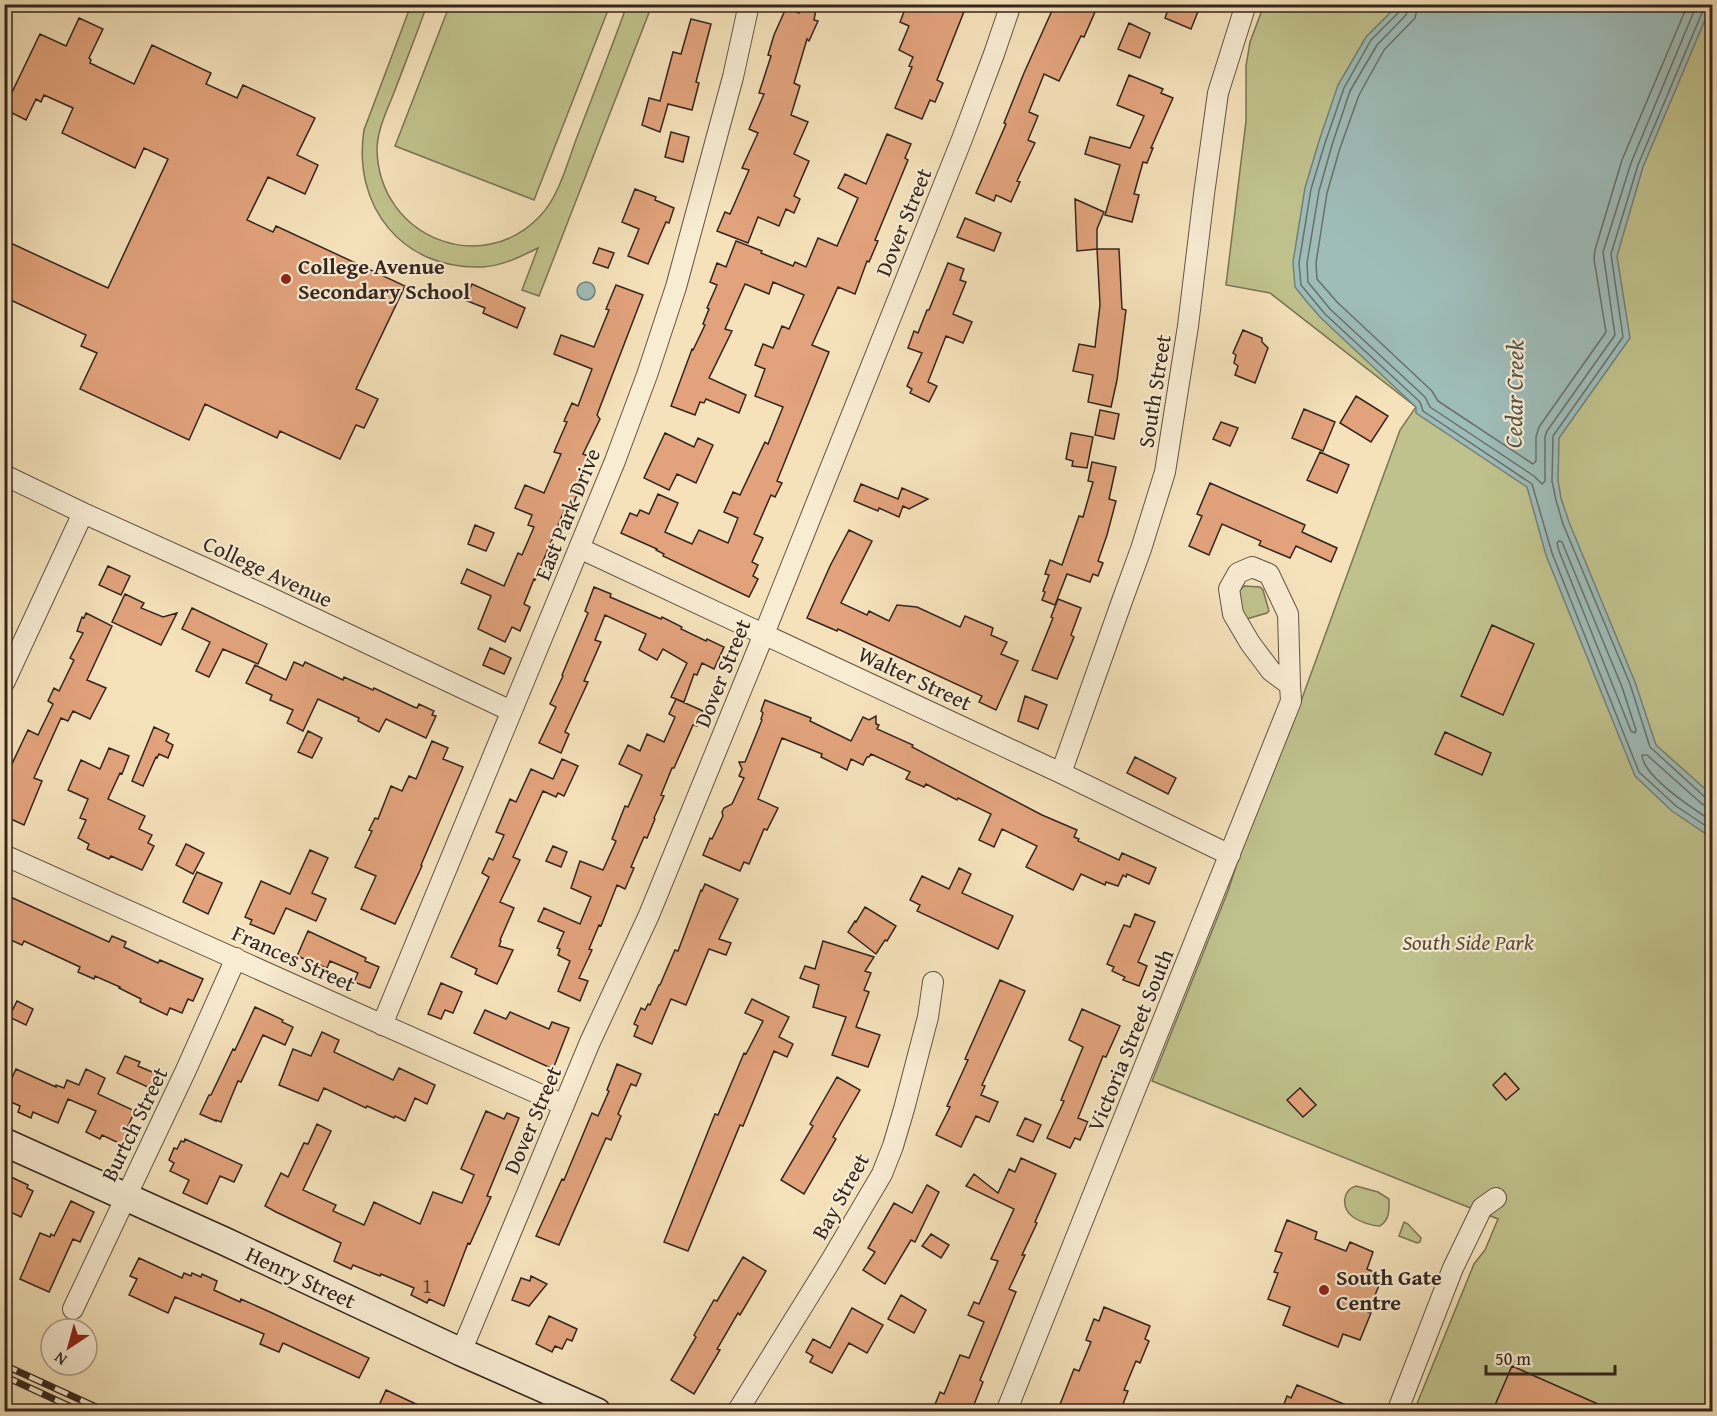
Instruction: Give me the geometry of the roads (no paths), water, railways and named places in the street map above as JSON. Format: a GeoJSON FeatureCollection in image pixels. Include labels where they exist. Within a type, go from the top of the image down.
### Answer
{"type":"FeatureCollection","features":[{"type":"Feature","properties":{"kind":"main road","name":"Henry Street"},"geometry":{"type":"LineString","coordinates":[[4,1142],[597,1412]]}},
{"type":"Feature","properties":{"kind":"street","name":"East Park Drive"},"geometry":{"type":"LineString","coordinates":[[382,1025],[638,401],[684,258],[733,77],[749,4]]}},
{"type":"Feature","properties":{"kind":"street","name":"Dover Street"},"geometry":{"type":"LineString","coordinates":[[461,1352],[602,1014],[649,915],[764,634],[968,122],[1011,4]]}},
{"type":"Feature","properties":{"kind":"street","name":"South Street"},"geometry":{"type":"LineString","coordinates":[[1061,773],[1142,549],[1167,464],[1188,326],[1218,93],[1246,4]]}},
{"type":"Feature","properties":{"kind":"street","name":"College Avenue"},"geometry":{"type":"LineString","coordinates":[[4,475],[511,711]]}},
{"type":"Feature","properties":{"kind":"street"},"geometry":{"type":"LineString","coordinates":[[4,682],[83,513]]}},
{"type":"Feature","properties":{"kind":"street","name":"Walter Street"},"geometry":{"type":"LineString","coordinates":[[579,548],[1061,773],[1230,855]]}},
{"type":"Feature","properties":{"kind":"street","name":"Victoria Street South"},"geometry":{"type":"LineString","coordinates":[[1006,1412],[1291,701],[1288,614],[1269,574],[1251,567],[1238,573],[1229,589],[1233,615],[1271,671],[1290,685]]}},
{"type":"Feature","properties":{"kind":"street","name":"Frances Street"},"geometry":{"type":"LineString","coordinates":[[4,855],[564,1105]]}},
{"type":"Feature","properties":{"kind":"street","name":"Burtch Street"},"geometry":{"type":"LineString","coordinates":[[73,1309],[186,1070],[236,958]]}},
{"type":"Feature","properties":{"kind":"street","name":"Bay Street"},"geometry":{"type":"LineString","coordinates":[[737,1412],[882,1174],[904,1110],[928,1017],[933,982]]}},
{"type":"Feature","properties":{"kind":"street"},"geometry":{"type":"LineString","coordinates":[[1397,1412],[1457,1259],[1482,1208],[1496,1198]]}},
{"type":"Feature","properties":{"kind":"water","name":"Cedar Creek"},"geometry":{"type":"Polygon","coordinates":[[[1398,5],[1711,5],[1643,167],[1617,256],[1630,338],[1559,438],[1558,480],[1569,522],[1635,682],[1656,745],[1712,795],[1712,838],[1672,811],[1635,776],[1546,555],[1527,487],[1416,413],[1416,407],[1321,318],[1295,287],[1293,262],[1305,188],[1338,85],[1366,37],[1398,5]]]}},
{"type":"Feature","properties":{"kind":"water"},"geometry":{"type":"Polygon","coordinates":[[[586,282],[592,285],[595,291],[592,297],[586,300],[580,297],[577,291],[580,285],[586,282]]]}},
{"type":"Feature","properties":{"kind":"railway"},"geometry":{"type":"LineString","coordinates":[[4,1365],[107,1412]]}},
{"type":"Feature","properties":{"kind":"railway"},"geometry":{"type":"LineString","coordinates":[[4,1376],[82,1412]]}},
{"type":"Feature","properties":{"kind":"place","name":"College Avenue Secondary School"},"geometry":{"type":"Point","coordinates":[286,279]}},
{"type":"Feature","properties":{"kind":"place","name":"South Gate Centre"},"geometry":{"type":"Point","coordinates":[1324,1290]}},
{"type":"Feature","properties":{"kind":"park label","name":"South Side Park"},"geometry":{"type":"Point","coordinates":[1468,942]}}]}
